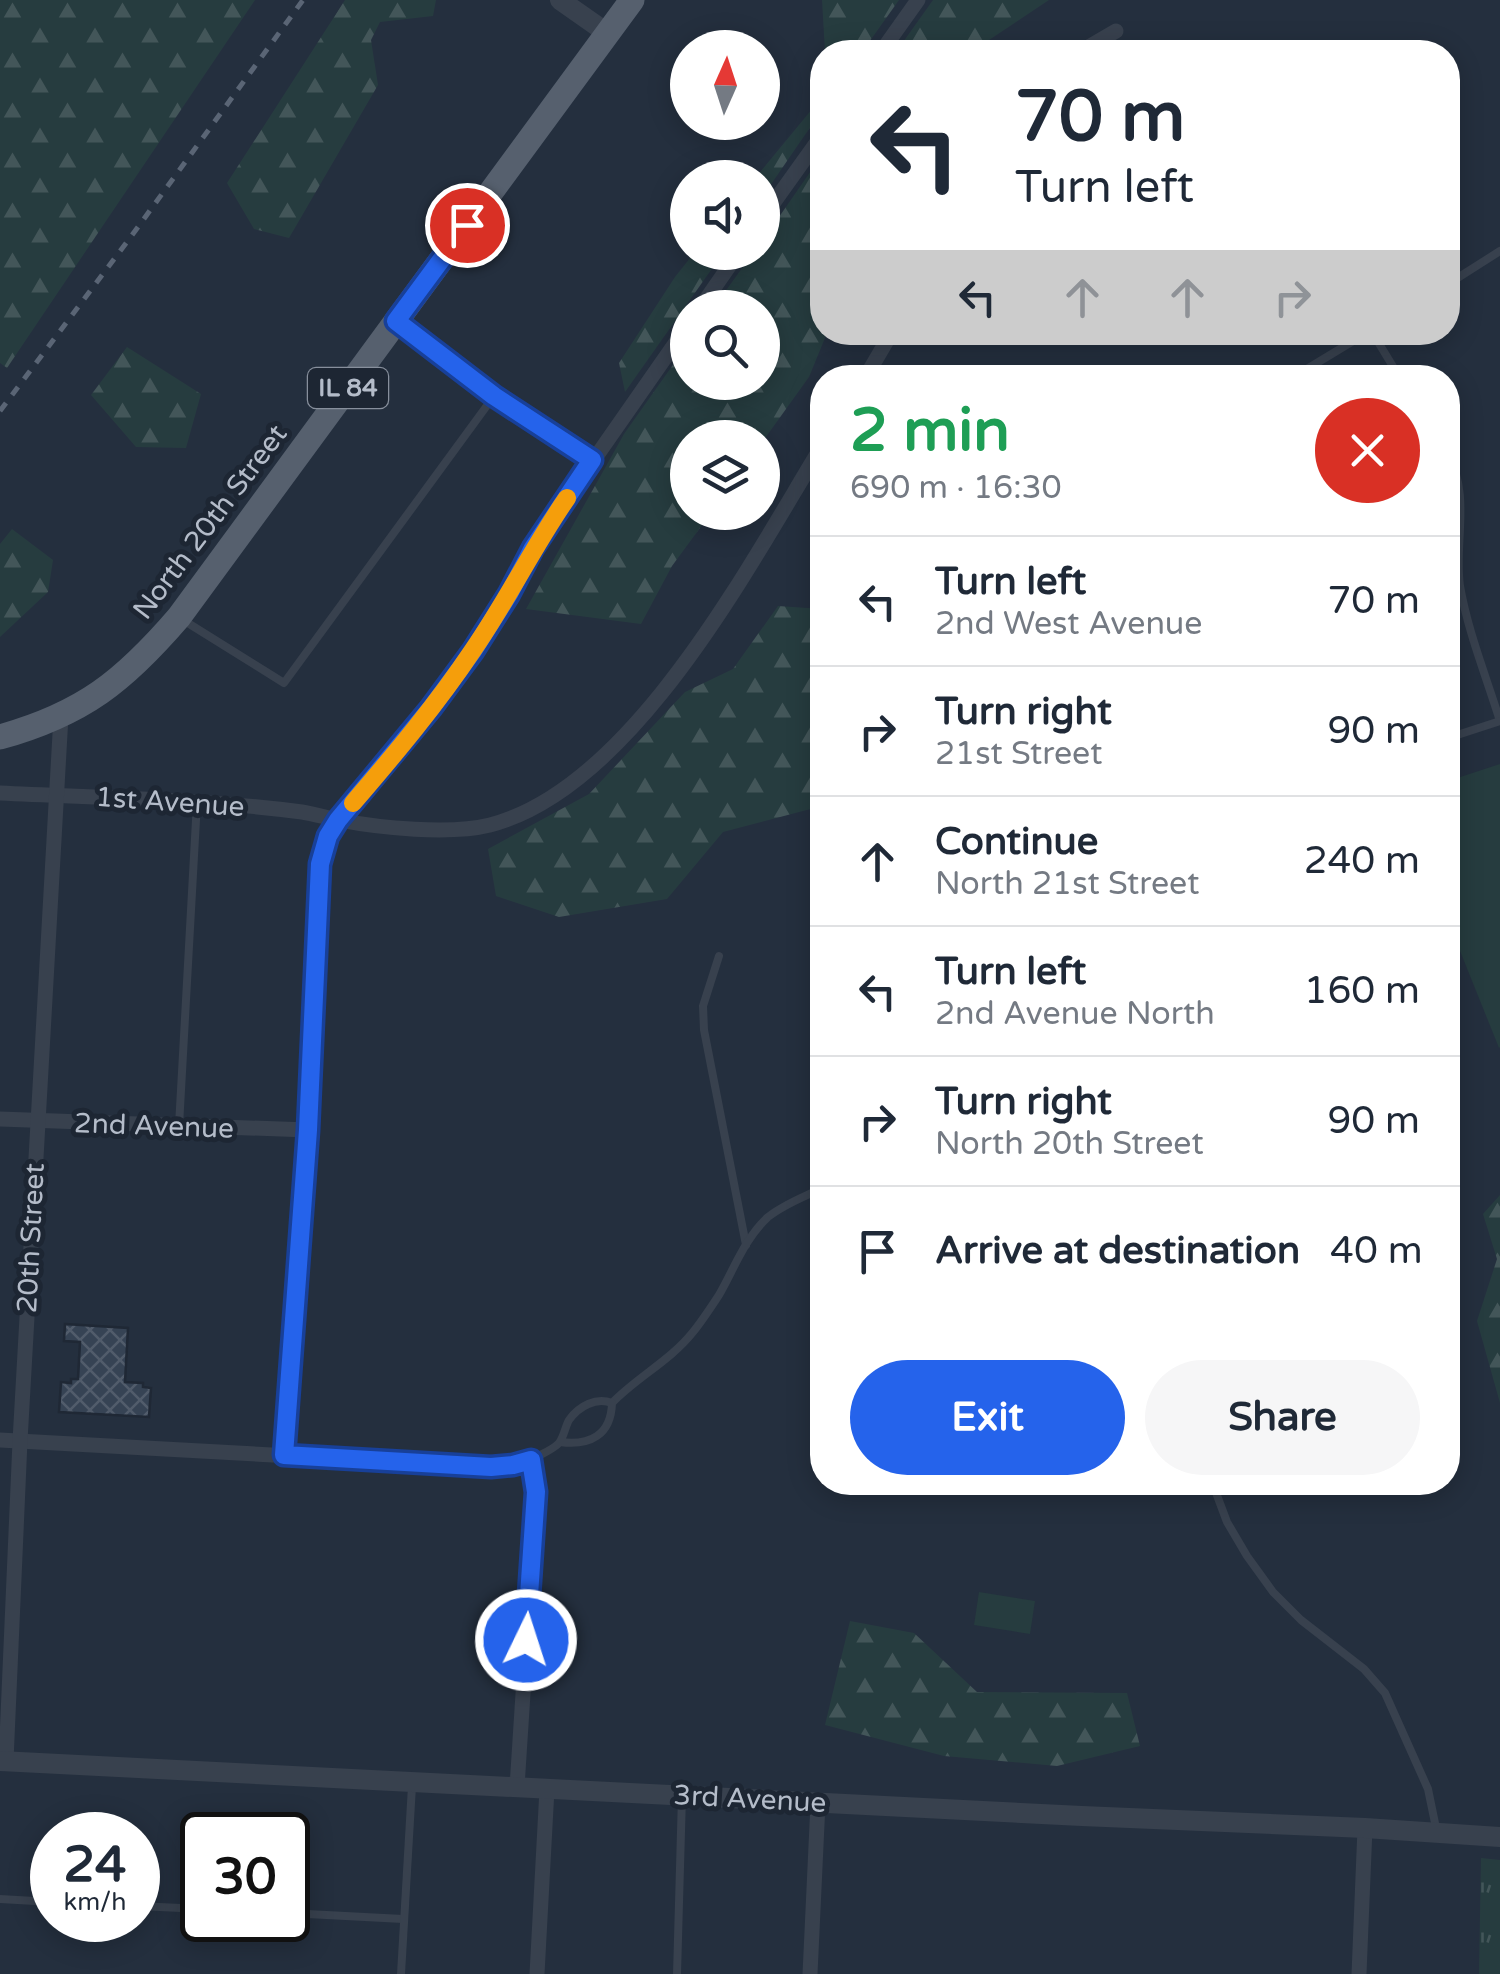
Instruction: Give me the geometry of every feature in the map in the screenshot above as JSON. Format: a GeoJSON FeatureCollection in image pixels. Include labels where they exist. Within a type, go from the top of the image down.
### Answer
{"type":"FeatureCollection","features":[{"type":"Feature","properties":{"kind":"main road","name":"North 20th Street"},"geometry":{"type":"LineString","coordinates":[[61,716],[114,684],[180,617],[632,0]]}},
{"type":"Feature","properties":{"kind":"main road","name":"IL 84"},"geometry":{"type":"LineString","coordinates":[[0,738],[61,716]]}},
{"type":"Feature","properties":{"kind":"street"},"geometry":{"type":"LineString","coordinates":[[560,0],[607,33]]}},
{"type":"Feature","properties":{"kind":"street"},"geometry":{"type":"LineString","coordinates":[[889,40],[918,0]]}},
{"type":"Feature","properties":{"kind":"street"},"geometry":{"type":"LineString","coordinates":[[1101,40],[1116,31]]}},
{"type":"Feature","properties":{"kind":"street"},"geometry":{"type":"LineString","coordinates":[[780,194],[810,151]]}},
{"type":"Feature","properties":{"kind":"street"},"geometry":{"type":"LineString","coordinates":[[396,321],[494,396],[592,460]]}},
{"type":"Feature","properties":{"kind":"street"},"geometry":{"type":"LineString","coordinates":[[284,1455],[308,1130],[320,864],[328,836],[473,651],[533,548],[670,350]]}},
{"type":"Feature","properties":{"kind":"street","name":"1st Avenue"},"geometry":{"type":"LineString","coordinates":[[0,793],[198,802],[417,828],[488,826],[528,812],[563,790],[640,720],[683,666],[810,465]]}},
{"type":"Feature","properties":{"kind":"street","name":"20th Street"},"geometry":{"type":"LineString","coordinates":[[3,1761],[61,716]]}},
{"type":"Feature","properties":{"kind":"street","name":"2nd Avenue"},"geometry":{"type":"LineString","coordinates":[[0,1120],[308,1130]]}},
{"type":"Feature","properties":{"kind":"street"},"geometry":{"type":"LineString","coordinates":[[0,1440],[491,1467],[531,1460],[536,1492],[517,1787]]}},
{"type":"Feature","properties":{"kind":"street","name":"3rd Avenue"},"geometry":{"type":"LineString","coordinates":[[3,1761],[1500,1837]]}},
{"type":"Feature","properties":{"kind":"street"},"geometry":{"type":"LineString","coordinates":[[537,1974],[546,1788]]}},
{"type":"Feature","properties":{"kind":"street"},"geometry":{"type":"LineString","coordinates":[[810,1974],[818,1803]]}},
{"type":"Feature","properties":{"kind":"street"},"geometry":{"type":"LineString","coordinates":[[1359,1974],[1365,1828]]}},
{"type":"Feature","properties":{"kind":"lane"},"geometry":{"type":"LineString","coordinates":[[1460,277],[1500,252]]}},
{"type":"Feature","properties":{"kind":"lane"},"geometry":{"type":"LineString","coordinates":[[1314,365],[1348,345]]}},
{"type":"Feature","properties":{"kind":"lane"},"geometry":{"type":"LineString","coordinates":[[180,617],[284,683],[494,396]]}},
{"type":"Feature","properties":{"kind":"lane"},"geometry":{"type":"LineString","coordinates":[[1460,585],[1500,721],[1460,734]]}},
{"type":"Feature","properties":{"kind":"lane"},"geometry":{"type":"LineString","coordinates":[[179,1126],[198,802]]}},
{"type":"Feature","properties":{"kind":"lane"},"geometry":{"type":"LineString","coordinates":[[718,956],[703,1006],[704,1030],[746,1246]]}},
{"type":"Feature","properties":{"kind":"lane"},"geometry":{"type":"LineString","coordinates":[[560,1442],[580,1444],[606,1430],[612,1418],[612,1403],[692,1334],[766,1219],[810,1194]]}},
{"type":"Feature","properties":{"kind":"lane"},"geometry":{"type":"LineString","coordinates":[[531,1460],[560,1442],[579,1410],[592,1402],[612,1403]]}},
{"type":"Feature","properties":{"kind":"lane"},"geometry":{"type":"LineString","coordinates":[[1217,1495],[1247,1556],[1273,1592],[1301,1620],[1364,1669],[1385,1693],[1428,1790],[1437,1833]]}},
{"type":"Feature","properties":{"kind":"lane"},"geometry":{"type":"LineString","coordinates":[[401,1974],[412,1782]]}},
{"type":"Feature","properties":{"kind":"lane"},"geometry":{"type":"LineString","coordinates":[[677,1974],[682,1796]]}},
{"type":"Feature","properties":{"kind":"lane"},"geometry":{"type":"LineString","coordinates":[[0,1900],[30,1901]]}},
{"type":"Feature","properties":{"kind":"lane"},"geometry":{"type":"LineString","coordinates":[[310,1914],[403,1919]]}},
{"type":"Feature","properties":{"kind":"green space"},"geometry":{"type":"Polygon","coordinates":[[[0,0],[255,0],[7,368],[0,363],[0,0]]]}},
{"type":"Feature","properties":{"kind":"green space"},"geometry":{"type":"Polygon","coordinates":[[[345,0],[436,0],[433,16],[380,22],[371,40],[378,85],[289,238],[254,229],[227,183],[345,0]]]}},
{"type":"Feature","properties":{"kind":"green space"},"geometry":{"type":"Polygon","coordinates":[[[822,0],[899,0],[871,40],[824,40],[822,0]]]}},
{"type":"Feature","properties":{"kind":"green space"},"geometry":{"type":"Polygon","coordinates":[[[933,0],[1049,0],[989,40],[905,40],[933,0]]]}},
{"type":"Feature","properties":{"kind":"green space"},"geometry":{"type":"Polygon","coordinates":[[[810,112],[810,127],[780,171],[780,160],[770,160],[810,112]]]}},
{"type":"Feature","properties":{"kind":"green space"},"geometry":{"type":"Polygon","coordinates":[[[810,172],[810,345],[822,345],[814,365],[810,365],[809,377],[778,420],[670,420],[670,530],[698,530],[672,566],[641,624],[526,609],[624,434],[670,369],[670,400],[780,400],[780,290],[726,290],[741,270],[780,270],[780,216],[810,172]]]}},
{"type":"Feature","properties":{"kind":"green space"},"geometry":{"type":"Polygon","coordinates":[[[681,270],[711,270],[697,290],[670,290],[670,328],[625,392],[619,363],[681,270]]]}},
{"type":"Feature","properties":{"kind":"green space"},"geometry":{"type":"Polygon","coordinates":[[[127,347],[201,394],[186,448],[136,447],[91,395],[127,347]]]}},
{"type":"Feature","properties":{"kind":"green space"},"geometry":{"type":"Polygon","coordinates":[[[12,529],[53,560],[48,592],[0,637],[0,544],[12,529]]]}},
{"type":"Feature","properties":{"kind":"green space"},"geometry":{"type":"Polygon","coordinates":[[[778,606],[810,608],[810,809],[723,832],[667,899],[559,917],[496,896],[488,849],[589,794],[685,692],[733,669],[778,606]]]}},
{"type":"Feature","properties":{"kind":"green space"},"geometry":{"type":"Polygon","coordinates":[[[1500,764],[1499,1048],[1460,951],[1460,777],[1500,764]]]}},
{"type":"Feature","properties":{"kind":"green space"},"geometry":{"type":"Polygon","coordinates":[[[1500,1195],[1500,1403],[1477,1321],[1497,1259],[1483,1214],[1500,1195]]]}},
{"type":"Feature","properties":{"kind":"green space"},"geometry":{"type":"Polygon","coordinates":[[[979,1592],[1035,1601],[1030,1634],[974,1625],[979,1592]]]}},
{"type":"Feature","properties":{"kind":"green space"},"geometry":{"type":"Polygon","coordinates":[[[850,1621],[914,1633],[977,1692],[1127,1693],[1140,1746],[1057,1766],[944,1756],[825,1725],[850,1621]]]}},
{"type":"Feature","properties":{"kind":"green space"},"geometry":{"type":"Polygon","coordinates":[[[1481,1858],[1500,1860],[1500,1974],[1479,1974],[1481,1858]]]}},
{"type":"Feature","properties":{"kind":"building"},"geometry":{"type":"Polygon","coordinates":[[[65,1324],[128,1328],[125,1382],[143,1383],[143,1387],[151,1388],[149,1417],[59,1412],[61,1382],[78,1379],[80,1342],[64,1341],[65,1324]]]}},
{"type":"Feature","properties":{"kind":"railway"},"geometry":{"type":"LineString","coordinates":[[0,411],[303,0]]}},
{"type":"Feature","properties":{"kind":"slow traffic"},"geometry":{"type":"LineString","coordinates":[[353,803],[473,651],[567,498]]}},
{"type":"Feature","properties":{"kind":"route"},"geometry":{"type":"LineString","coordinates":[[467,225],[396,321],[494,396],[592,460],[533,548],[473,651],[328,836],[320,864],[308,1130],[284,1455],[491,1467],[531,1460],[536,1492],[526,1640]]}}]}
